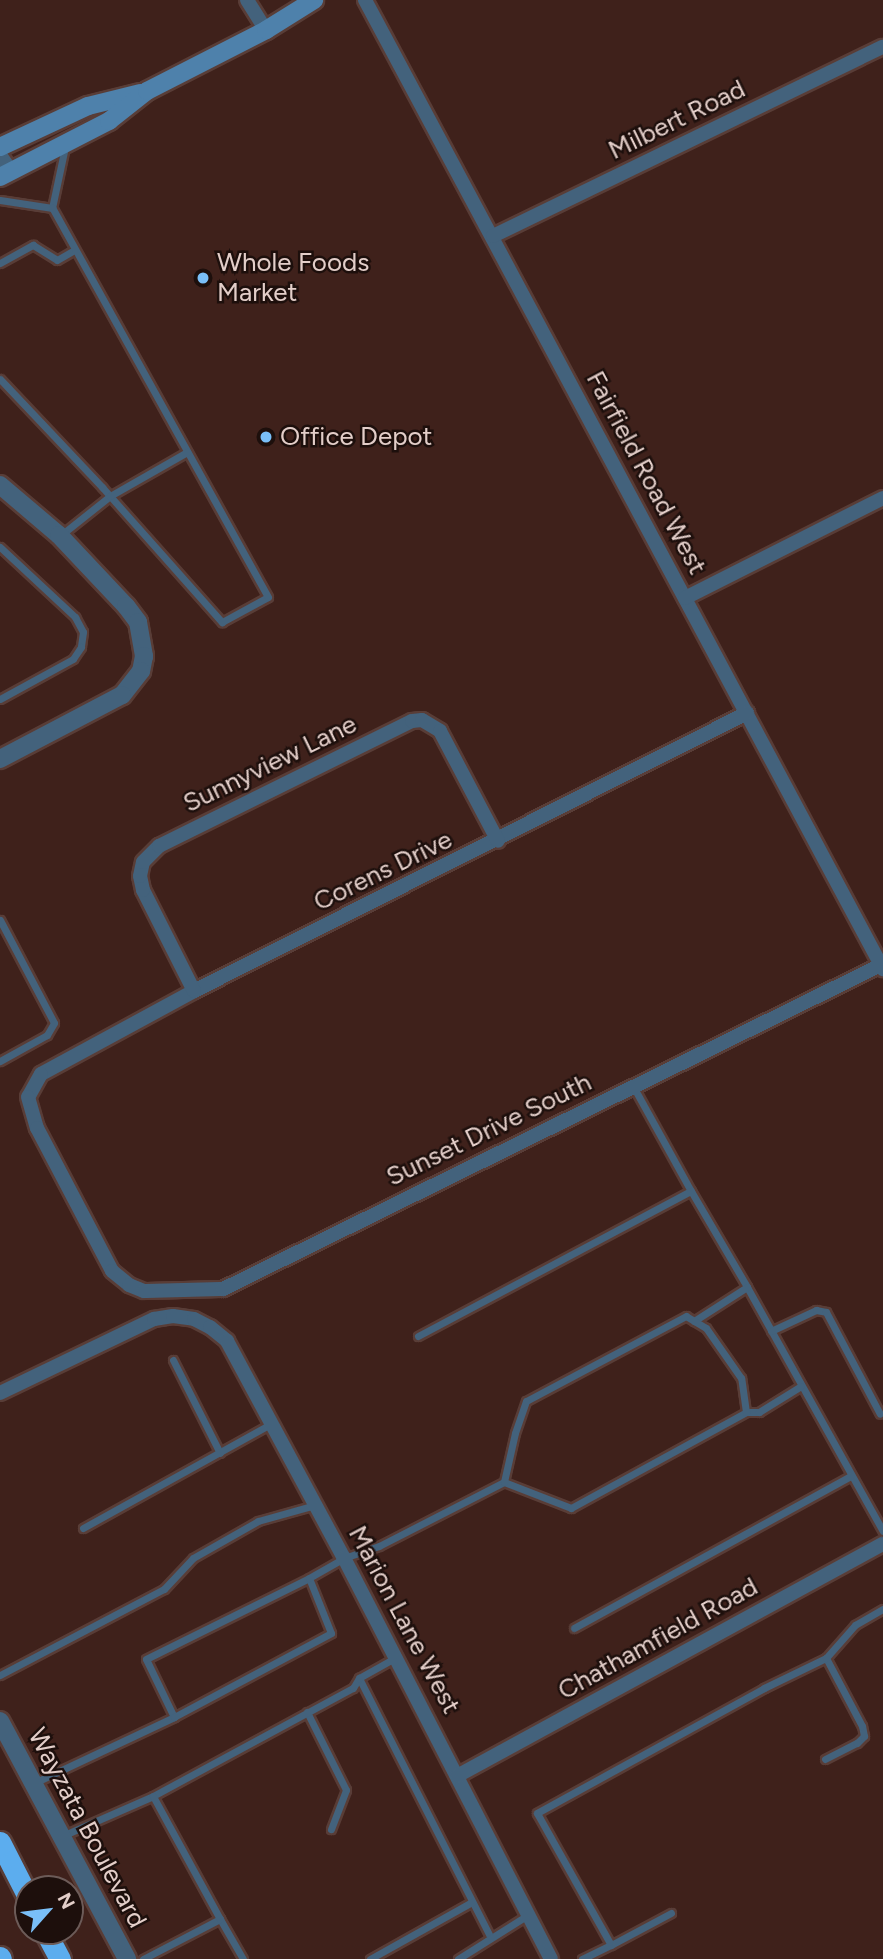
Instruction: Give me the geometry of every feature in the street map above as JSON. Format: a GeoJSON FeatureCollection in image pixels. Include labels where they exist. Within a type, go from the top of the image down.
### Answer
{"type":"FeatureCollection","features":[{"type":"Feature","properties":{"kind":"highway"},"geometry":{"type":"LineString","coordinates":[[0,1842],[17,1875]]}},
{"type":"Feature","properties":{"kind":"main road"},"geometry":{"type":"LineString","coordinates":[[6,174],[109,121],[147,91],[266,30],[314,0]]}},
{"type":"Feature","properties":{"kind":"main road"},"geometry":{"type":"LineString","coordinates":[[0,148],[88,106],[147,91]]}},
{"type":"Feature","properties":{"kind":"street"},"geometry":{"type":"LineString","coordinates":[[247,0],[266,30]]}},
{"type":"Feature","properties":{"kind":"street","name":"Fairfield Road West"},"geometry":{"type":"LineString","coordinates":[[365,0],[882,966]]}},
{"type":"Feature","properties":{"kind":"street","name":"Milbert Road"},"geometry":{"type":"LineString","coordinates":[[493,236],[883,47]]}},
{"type":"Feature","properties":{"kind":"street"},"geometry":{"type":"LineString","coordinates":[[0,155],[6,174]]}},
{"type":"Feature","properties":{"kind":"street"},"geometry":{"type":"LineString","coordinates":[[0,485],[60,536],[100,576],[138,621],[143,647],[141,671],[122,695],[0,759]]}},
{"type":"Feature","properties":{"kind":"street"},"geometry":{"type":"LineString","coordinates":[[685,598],[883,498]]}},
{"type":"Feature","properties":{"kind":"street","name":"Corens Drive"},"geometry":{"type":"LineString","coordinates":[[112,1270],[37,1128],[28,1097],[41,1074],[194,991],[498,841],[747,713]]}},
{"type":"Feature","properties":{"kind":"street","name":"Sunnyview Lane"},"geometry":{"type":"LineString","coordinates":[[194,991],[143,890],[140,876],[143,862],[159,846],[412,721],[422,720],[440,731],[498,841]]}},
{"type":"Feature","properties":{"kind":"street","name":"Sunset Drive South"},"geometry":{"type":"LineString","coordinates":[[112,1270],[129,1285],[144,1291],[223,1289],[632,1085],[882,966]]}},
{"type":"Feature","properties":{"kind":"street","name":"Marion Lane West"},"geometry":{"type":"LineString","coordinates":[[0,1393],[154,1319],[173,1316],[194,1320],[210,1327],[227,1341],[396,1657],[551,1959]]}},
{"type":"Feature","properties":{"kind":"street","name":"Chathamfield Road"},"geometry":{"type":"LineString","coordinates":[[457,1776],[883,1545]]}},
{"type":"Feature","properties":{"kind":"street","name":"Wayzata Boulevard"},"geometry":{"type":"LineString","coordinates":[[0,1721],[127,1959]]}},
{"type":"Feature","properties":{"kind":"lane"},"geometry":{"type":"LineString","coordinates":[[0,379],[110,496],[222,622],[268,597],[52,208],[65,145]]}},
{"type":"Feature","properties":{"kind":"lane"},"geometry":{"type":"LineString","coordinates":[[0,200],[52,208]]}},
{"type":"Feature","properties":{"kind":"lane"},"geometry":{"type":"LineString","coordinates":[[0,263],[33,245],[57,260],[75,250]]}},
{"type":"Feature","properties":{"kind":"lane"},"geometry":{"type":"LineString","coordinates":[[60,536],[110,496],[187,452]]}},
{"type":"Feature","properties":{"kind":"lane"},"geometry":{"type":"LineString","coordinates":[[0,547],[75,617],[83,632],[81,647],[73,659],[0,699]]}},
{"type":"Feature","properties":{"kind":"lane"},"geometry":{"type":"LineString","coordinates":[[0,920],[54,1023],[47,1035],[0,1061]]}},
{"type":"Feature","properties":{"kind":"lane"},"geometry":{"type":"LineString","coordinates":[[632,1085],[883,1531]]}},
{"type":"Feature","properties":{"kind":"lane"},"geometry":{"type":"LineString","coordinates":[[418,1336],[691,1191]]}},
{"type":"Feature","properties":{"kind":"lane"},"geometry":{"type":"LineString","coordinates":[[694,1321],[747,1287]]}},
{"type":"Feature","properties":{"kind":"lane"},"geometry":{"type":"LineString","coordinates":[[771,1331],[816,1310],[826,1312],[880,1414]]}},
{"type":"Feature","properties":{"kind":"lane"},"geometry":{"type":"LineString","coordinates":[[504,1482],[515,1433],[526,1401],[686,1316],[706,1328],[741,1378],[746,1412]]}},
{"type":"Feature","properties":{"kind":"lane"},"geometry":{"type":"LineString","coordinates":[[173,1360],[220,1453]]}},
{"type":"Feature","properties":{"kind":"lane"},"geometry":{"type":"LineString","coordinates":[[174,1717],[146,1659],[344,1558],[379,1546],[504,1482],[571,1508],[746,1412],[759,1412],[801,1387]]}},
{"type":"Feature","properties":{"kind":"lane"},"geometry":{"type":"LineString","coordinates":[[83,1528],[271,1424]]}},
{"type":"Feature","properties":{"kind":"lane"},"geometry":{"type":"LineString","coordinates":[[574,1628],[850,1476]]}},
{"type":"Feature","properties":{"kind":"lane"},"geometry":{"type":"LineString","coordinates":[[0,1675],[164,1590],[193,1558],[258,1521],[315,1505]]}},
{"type":"Feature","properties":{"kind":"lane"},"geometry":{"type":"LineString","coordinates":[[33,1783],[174,1717],[331,1633],[309,1578]]}},
{"type":"Feature","properties":{"kind":"lane"},"geometry":{"type":"LineString","coordinates":[[611,1945],[537,1813],[764,1688],[826,1658],[855,1625],[883,1609]]}},
{"type":"Feature","properties":{"kind":"lane"},"geometry":{"type":"LineString","coordinates":[[61,1836],[153,1796],[353,1688],[359,1678],[396,1657]]}},
{"type":"Feature","properties":{"kind":"lane"},"geometry":{"type":"LineString","coordinates":[[825,1759],[857,1743],[864,1736],[862,1726],[826,1658]]}},
{"type":"Feature","properties":{"kind":"lane"},"geometry":{"type":"LineString","coordinates":[[359,1678],[490,1937]]}},
{"type":"Feature","properties":{"kind":"lane"},"geometry":{"type":"LineString","coordinates":[[307,1712],[346,1790],[331,1829]]}},
{"type":"Feature","properties":{"kind":"lane"},"geometry":{"type":"LineString","coordinates":[[153,1796],[243,1959]]}},
{"type":"Feature","properties":{"kind":"lane"},"geometry":{"type":"LineString","coordinates":[[370,1959],[472,1902]]}},
{"type":"Feature","properties":{"kind":"lane"},"geometry":{"type":"LineString","coordinates":[[582,1959],[671,1913]]}},
{"type":"Feature","properties":{"kind":"lane"},"geometry":{"type":"LineString","coordinates":[[458,1959],[528,1915]]}},
{"type":"Feature","properties":{"kind":"lane"},"geometry":{"type":"LineString","coordinates":[[143,1959],[220,1919]]}},
{"type":"Feature","properties":{"kind":"place","name":"Whole Foods Market"},"geometry":{"type":"Point","coordinates":[203,278]}},
{"type":"Feature","properties":{"kind":"place","name":"Office Depot"},"geometry":{"type":"Point","coordinates":[266,437]}}]}
